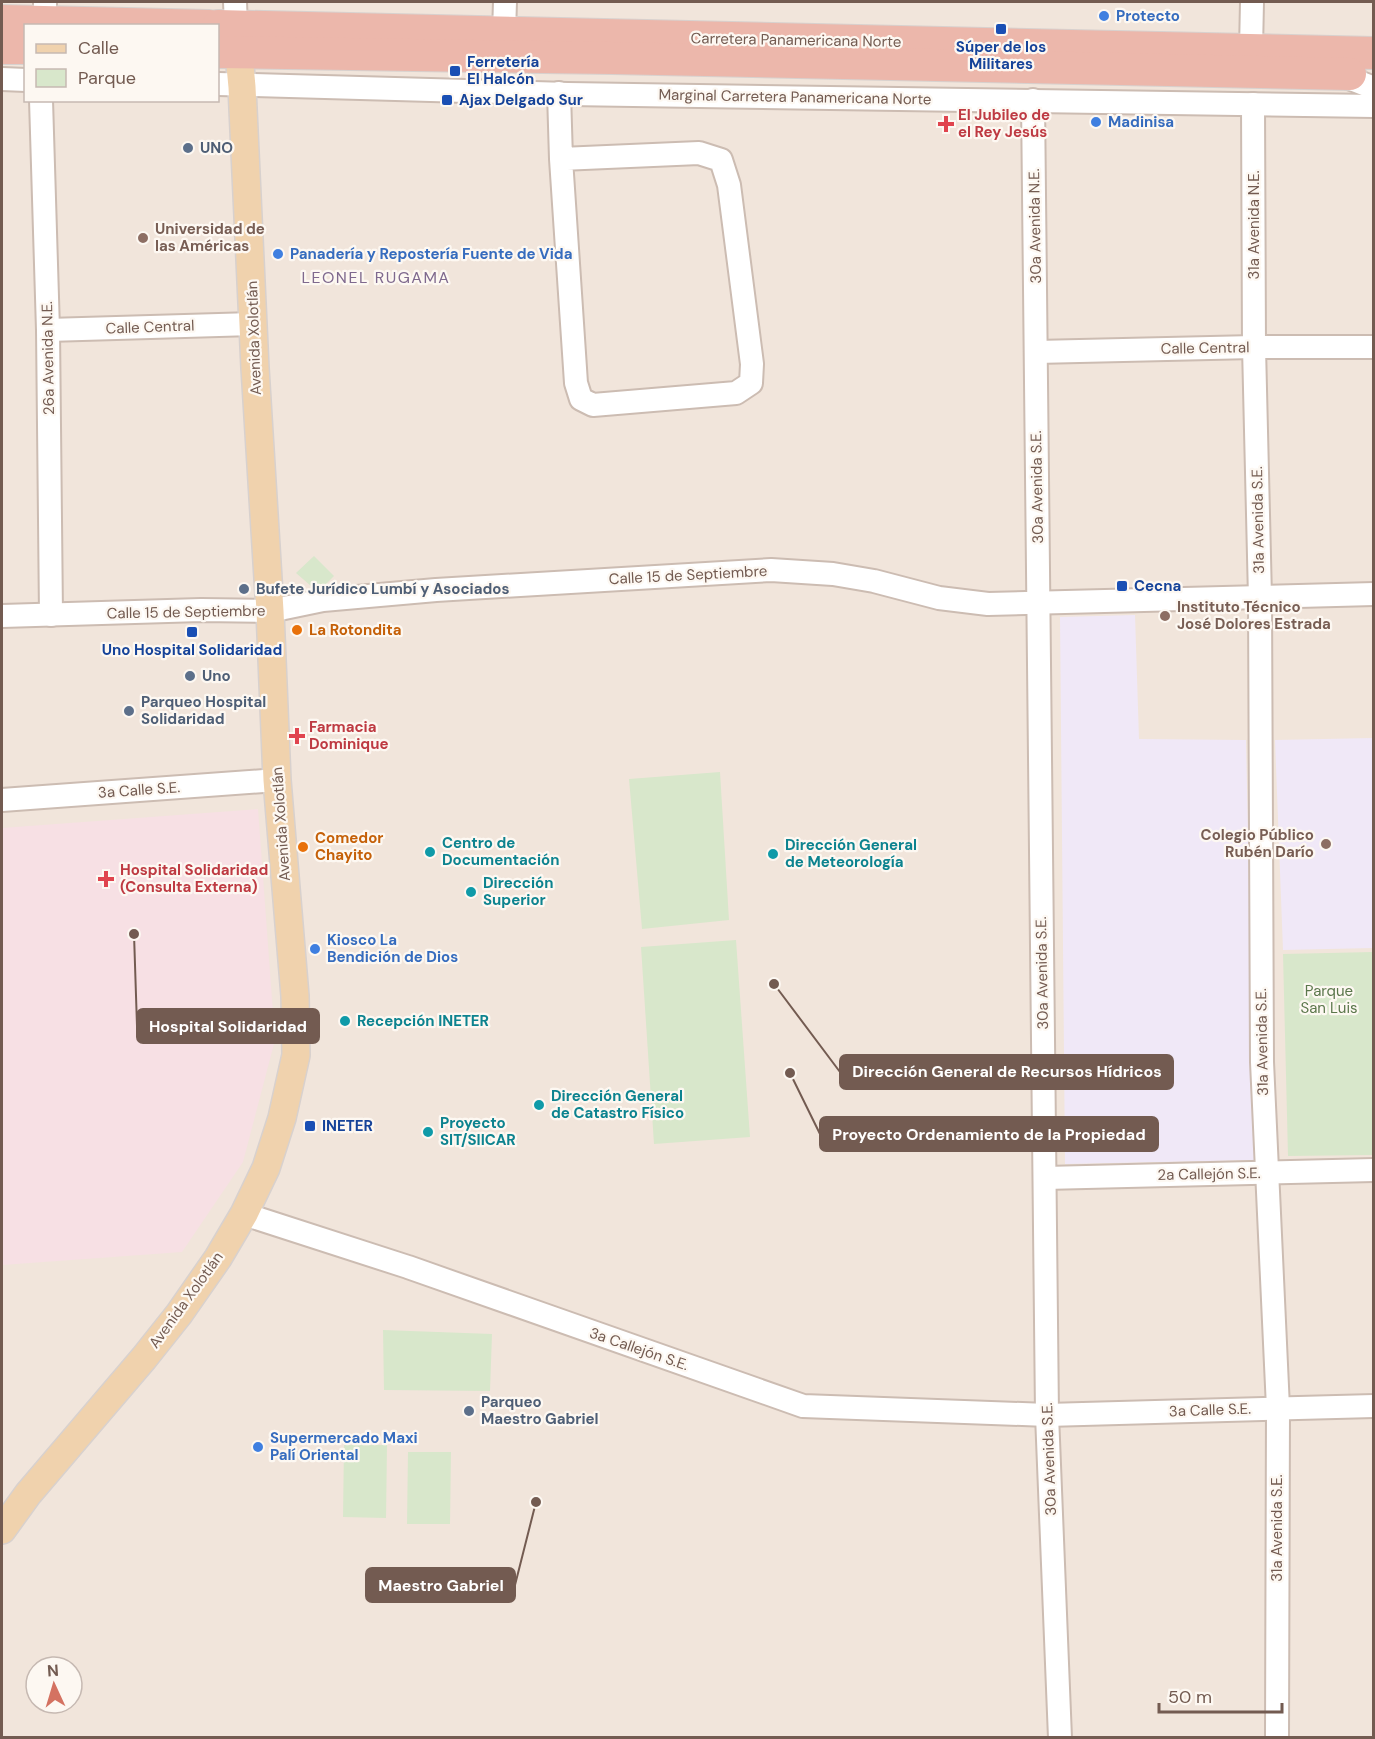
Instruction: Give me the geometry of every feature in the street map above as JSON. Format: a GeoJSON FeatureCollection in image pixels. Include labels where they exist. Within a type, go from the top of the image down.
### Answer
{"type":"FeatureCollection","features":[{"type":"Feature","properties":{"kind":"highway","name":"Carretera Panamericana Norte"},"geometry":{"type":"LineString","coordinates":[[2,21],[45,11],[163,24]]}},
{"type":"Feature","properties":{"kind":"highway","name":"Carretera Panamericana Norte"},"geometry":{"type":"LineString","coordinates":[[226,31],[504,32],[1374,53]]}},
{"type":"Feature","properties":{"kind":"highway","name":"Carretera Panamericana Norte"},"geometry":{"type":"LineString","coordinates":[[226,31],[634,58],[1374,74]]}},
{"type":"Feature","properties":{"kind":"highway"},"geometry":{"type":"LineString","coordinates":[[2,48],[24,48]]}},
{"type":"Feature","properties":{"kind":"main road","name":"Avenida Xolotlán"},"geometry":{"type":"LineString","coordinates":[[2,1530],[28,1494],[179,1314],[218,1257],[244,1214],[266,1168],[282,1118],[296,1054],[295,996],[277,780],[270,611],[253,324],[226,31]]}},
{"type":"Feature","properties":{"kind":"street"},"geometry":{"type":"LineString","coordinates":[[504,32],[505,2]]}},
{"type":"Feature","properties":{"kind":"street"},"geometry":{"type":"LineString","coordinates":[[1251,49],[1252,2]]}},
{"type":"Feature","properties":{"kind":"street"},"geometry":{"type":"LineString","coordinates":[[1336,73],[1374,88]]}},
{"type":"Feature","properties":{"kind":"street"},"geometry":{"type":"LineString","coordinates":[[2,79],[24,80]]}},
{"type":"Feature","properties":{"kind":"street","name":"Marginal Carretera Panamericana Norte"},"geometry":{"type":"LineString","coordinates":[[230,84],[559,93],[1374,106]]}},
{"type":"Feature","properties":{"kind":"street"},"geometry":{"type":"LineString","coordinates":[[559,93],[561,159],[576,382],[581,399],[593,405],[736,393],[751,383],[752,364],[729,185],[721,160],[699,153],[561,159]]}},
{"type":"Feature","properties":{"kind":"street","name":"30a Avenida N.E."},"geometry":{"type":"LineString","coordinates":[[1033,100],[1036,352]]}},
{"type":"Feature","properties":{"kind":"street","name":"26a Avenida N.E."},"geometry":{"type":"LineString","coordinates":[[41,102],[48,330],[51,615]]}},
{"type":"Feature","properties":{"kind":"street","name":"31a Avenida N.E."},"geometry":{"type":"LineString","coordinates":[[1253,104],[1254,347]]}},
{"type":"Feature","properties":{"kind":"street","name":"Calle Central"},"geometry":{"type":"LineString","coordinates":[[48,330],[253,324]]}},
{"type":"Feature","properties":{"kind":"street","name":"Calle Central"},"geometry":{"type":"LineString","coordinates":[[1036,352],[1374,346]]}},
{"type":"Feature","properties":{"kind":"street","name":"31a Avenida S.E."},"geometry":{"type":"LineString","coordinates":[[1254,347],[1260,598],[1261,1051],[1278,1408],[1277,1737]]}},
{"type":"Feature","properties":{"kind":"street","name":"30a Avenida S.E."},"geometry":{"type":"LineString","coordinates":[[1036,352],[1047,1415],[1060,1737]]}},
{"type":"Feature","properties":{"kind":"street","name":"Calle 15 de Septiembre"},"geometry":{"type":"LineString","coordinates":[[2,616],[201,610],[270,611],[323,600],[425,591],[771,570],[853,577],[939,598],[978,603],[1039,604],[1374,594]]}},
{"type":"Feature","properties":{"kind":"street","name":"3a Calle S.E."},"geometry":{"type":"LineString","coordinates":[[2,800],[277,780]]}},
{"type":"Feature","properties":{"kind":"street","name":"2a Callejón S.E."},"geometry":{"type":"LineString","coordinates":[[1045,1178],[1374,1170]]}},
{"type":"Feature","properties":{"kind":"street","name":"3a Callejón S.E."},"geometry":{"type":"LineString","coordinates":[[244,1214],[408,1267],[803,1406],[1047,1415]]}},
{"type":"Feature","properties":{"kind":"street","name":"3a Calle S.E."},"geometry":{"type":"LineString","coordinates":[[1047,1415],[1374,1406]]}},
{"type":"Feature","properties":{"kind":"shaded area"},"geometry":{"type":"Polygon","coordinates":[[[2,2],[1373,2],[1373,1737],[2,1738],[2,2]]]}},
{"type":"Feature","properties":{"kind":"shaded area"},"geometry":{"type":"Polygon","coordinates":[[[1135,615],[1139,739],[1246,740],[1255,1160],[1065,1164],[1060,617],[1135,615]]]}},
{"type":"Feature","properties":{"kind":"shaded area","name":"Colegio Público Rubén Darío"},"geometry":{"type":"Polygon","coordinates":[[[1373,738],[1373,948],[1283,950],[1275,740],[1373,738]]]}},
{"type":"Feature","properties":{"kind":"shaded area"},"geometry":{"type":"Polygon","coordinates":[[[258,809],[275,1040],[243,1162],[182,1252],[2,1265],[2,828],[258,809]]]}},
{"type":"Feature","properties":{"kind":"green space"},"geometry":{"type":"Polygon","coordinates":[[[314,556],[334,576],[318,592],[296,573],[314,556]]]}},
{"type":"Feature","properties":{"kind":"green space"},"geometry":{"type":"Polygon","coordinates":[[[720,772],[729,920],[642,929],[629,779],[720,772]]]}},
{"type":"Feature","properties":{"kind":"green space"},"geometry":{"type":"Polygon","coordinates":[[[736,940],[750,1137],[654,1144],[641,947],[736,940]]]}},
{"type":"Feature","properties":{"kind":"green space","name":"Parque San Luis"},"geometry":{"type":"Polygon","coordinates":[[[1373,952],[1373,1155],[1288,1156],[1283,954],[1373,952]]]}},
{"type":"Feature","properties":{"kind":"green space"},"geometry":{"type":"Polygon","coordinates":[[[383,1330],[492,1334],[490,1391],[384,1390],[383,1330]]]}},
{"type":"Feature","properties":{"kind":"green space"},"geometry":{"type":"Polygon","coordinates":[[[344,1445],[387,1445],[386,1518],[343,1517],[344,1445]]]}},
{"type":"Feature","properties":{"kind":"green space"},"geometry":{"type":"Polygon","coordinates":[[[408,1452],[451,1452],[450,1524],[407,1524],[408,1452]]]}},
{"type":"Feature","properties":{"kind":"place","name":"Protecto"},"geometry":{"type":"Point","coordinates":[1104,16]}},
{"type":"Feature","properties":{"kind":"place","name":"Súper de los Militares"},"geometry":{"type":"Point","coordinates":[1001,29]}},
{"type":"Feature","properties":{"kind":"place","name":"Ferretería El Halcón"},"geometry":{"type":"Point","coordinates":[455,71]}},
{"type":"Feature","properties":{"kind":"place","name":"Ajax Delgado Sur"},"geometry":{"type":"Point","coordinates":[447,100]}},
{"type":"Feature","properties":{"kind":"place","name":"Madinisa"},"geometry":{"type":"Point","coordinates":[1096,122]}},
{"type":"Feature","properties":{"kind":"place","name":"El Jubileo de el Rey Jesús"},"geometry":{"type":"Point","coordinates":[946,124]}},
{"type":"Feature","properties":{"kind":"place","name":"UNO"},"geometry":{"type":"Point","coordinates":[188,148]}},
{"type":"Feature","properties":{"kind":"place","name":"Universidad de las Américas"},"geometry":{"type":"Point","coordinates":[143,238]}},
{"type":"Feature","properties":{"kind":"place","name":"Panadería y Repostería Fuente de Vida"},"geometry":{"type":"Point","coordinates":[278,254]}},
{"type":"Feature","properties":{"kind":"place","name":"Cecna"},"geometry":{"type":"Point","coordinates":[1122,586]}},
{"type":"Feature","properties":{"kind":"place","name":"Bufete Jurídico Lumbí y Asociados"},"geometry":{"type":"Point","coordinates":[244,589]}},
{"type":"Feature","properties":{"kind":"place","name":"Instituto Técnico José Dolores Estrada"},"geometry":{"type":"Point","coordinates":[1165,616]}},
{"type":"Feature","properties":{"kind":"place","name":"La Rotondita"},"geometry":{"type":"Point","coordinates":[297,630]}},
{"type":"Feature","properties":{"kind":"place","name":"Uno Hospital Solidaridad"},"geometry":{"type":"Point","coordinates":[192,632]}},
{"type":"Feature","properties":{"kind":"place","name":"Uno"},"geometry":{"type":"Point","coordinates":[190,676]}},
{"type":"Feature","properties":{"kind":"place","name":"Parqueo Hospital Solidaridad"},"geometry":{"type":"Point","coordinates":[129,711]}},
{"type":"Feature","properties":{"kind":"place","name":"Farmacia Dominique"},"geometry":{"type":"Point","coordinates":[297,736]}},
{"type":"Feature","properties":{"kind":"place","name":"Colegio Público Rubén Darío"},"geometry":{"type":"Point","coordinates":[1326,844]}},
{"type":"Feature","properties":{"kind":"place","name":"Comedor Chayito"},"geometry":{"type":"Point","coordinates":[303,847]}},
{"type":"Feature","properties":{"kind":"place","name":"Centro de Documentación"},"geometry":{"type":"Point","coordinates":[430,852]}},
{"type":"Feature","properties":{"kind":"place","name":"Dirección General de Meteorología"},"geometry":{"type":"Point","coordinates":[773,854]}},
{"type":"Feature","properties":{"kind":"place","name":"Hospital Solidaridad (Consulta Externa)"},"geometry":{"type":"Point","coordinates":[106,879]}},
{"type":"Feature","properties":{"kind":"place","name":"Dirección Superior"},"geometry":{"type":"Point","coordinates":[471,892]}},
{"type":"Feature","properties":{"kind":"place","name":"Hospital Solidaridad"},"geometry":{"type":"Point","coordinates":[134,934]}},
{"type":"Feature","properties":{"kind":"place","name":"Kiosco La Bendición de Dios"},"geometry":{"type":"Point","coordinates":[315,949]}},
{"type":"Feature","properties":{"kind":"place","name":"Dirección General de Recursos Hídricos"},"geometry":{"type":"Point","coordinates":[774,984]}},
{"type":"Feature","properties":{"kind":"place","name":"Recepción INETER"},"geometry":{"type":"Point","coordinates":[345,1021]}},
{"type":"Feature","properties":{"kind":"place","name":"Proyecto Ordenamiento de la Propiedad"},"geometry":{"type":"Point","coordinates":[790,1073]}},
{"type":"Feature","properties":{"kind":"place","name":"Dirección General de Catastro Físico"},"geometry":{"type":"Point","coordinates":[539,1105]}},
{"type":"Feature","properties":{"kind":"place","name":"INETER"},"geometry":{"type":"Point","coordinates":[310,1126]}},
{"type":"Feature","properties":{"kind":"place","name":"Proyecto SIT/SIICAR"},"geometry":{"type":"Point","coordinates":[428,1132]}},
{"type":"Feature","properties":{"kind":"place","name":"Parqueo Maestro Gabriel"},"geometry":{"type":"Point","coordinates":[469,1411]}},
{"type":"Feature","properties":{"kind":"place","name":"Supermercado Maxi Palí Oriental"},"geometry":{"type":"Point","coordinates":[258,1447]}},
{"type":"Feature","properties":{"kind":"place","name":"Maestro Gabriel"},"geometry":{"type":"Point","coordinates":[536,1502]}},
{"type":"Feature","properties":{"kind":"district","name":"LEONEL RUGAMA"},"geometry":{"type":"Point","coordinates":[376,277]}}]}
